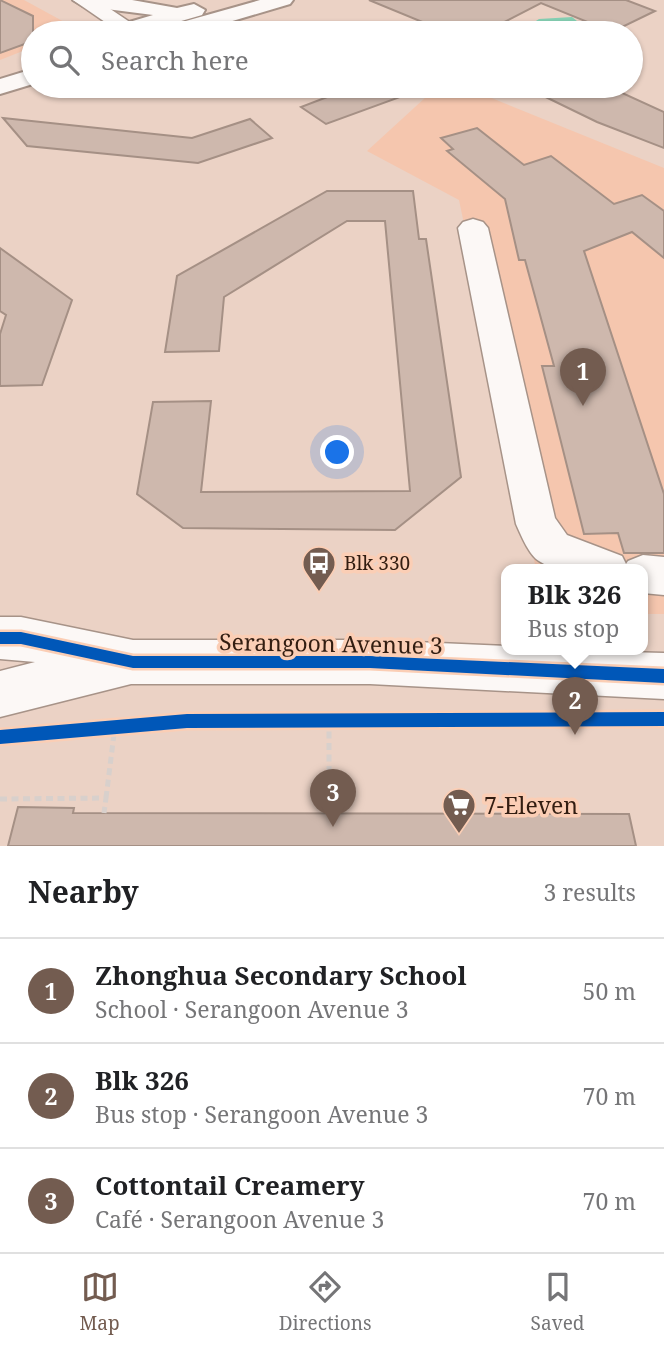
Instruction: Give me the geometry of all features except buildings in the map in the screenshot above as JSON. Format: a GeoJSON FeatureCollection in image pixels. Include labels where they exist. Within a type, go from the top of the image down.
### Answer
{"type":"FeatureCollection","features":[{"type":"Feature","properties":{"kind":"main road"},"geometry":{"type":"LineString","coordinates":[[83,0],[143,10],[193,10]]}},
{"type":"Feature","properties":{"kind":"main road"},"geometry":{"type":"LineString","coordinates":[[160,21],[230,0]]}},
{"type":"Feature","properties":{"kind":"main road"},"geometry":{"type":"LineString","coordinates":[[210,21],[283,0]]}},
{"type":"Feature","properties":{"kind":"main road"},"geometry":{"type":"LineString","coordinates":[[0,70],[21,63]]}},
{"type":"Feature","properties":{"kind":"main road"},"geometry":{"type":"LineString","coordinates":[[0,87],[21,80]]}},
{"type":"Feature","properties":{"kind":"street"},"geometry":{"type":"LineString","coordinates":[[83,0],[112,21]]}},
{"type":"Feature","properties":{"kind":"street"},"geometry":{"type":"LineString","coordinates":[[473,228],[536,524],[552,548],[594,564]]}},
{"type":"Feature","properties":{"kind":"street","name":"Serangoon Avenue 3"},"geometry":{"type":"LineString","coordinates":[[0,638],[21,638],[133,662],[370,662],[664,677]]}},
{"type":"Feature","properties":{"kind":"street","name":"Serangoon Avenue 3"},"geometry":{"type":"LineString","coordinates":[[0,694],[133,662]]}},
{"type":"Feature","properties":{"kind":"path"},"geometry":{"type":"LineString","coordinates":[[317,720],[343,720]]}},
{"type":"Feature","properties":{"kind":"path"},"geometry":{"type":"LineString","coordinates":[[329,795],[330,720]]}},
{"type":"Feature","properties":{"kind":"path"},"geometry":{"type":"LineString","coordinates":[[103,728],[121,726],[104,813]]}},
{"type":"Feature","properties":{"kind":"path"},"geometry":{"type":"LineString","coordinates":[[0,799],[106,798]]}},
{"type":"Feature","properties":{"kind":"shaded area"},"geometry":{"type":"Polygon","coordinates":[[[0,0],[24,0],[62,21],[21,21],[21,52],[0,60],[0,0]]]}},
{"type":"Feature","properties":{"kind":"shaded area"},"geometry":{"type":"Polygon","coordinates":[[[572,17],[577,21],[536,21],[572,17]]]}},
{"type":"Feature","properties":{"kind":"shaded area"},"geometry":{"type":"Polygon","coordinates":[[[425,98],[492,98],[664,168],[664,614],[648,614],[648,564],[535,564],[459,200],[367,151],[425,98]]]}},
{"type":"Feature","properties":{"kind":"cycle path"},"geometry":{"type":"LineString","coordinates":[[0,638],[21,638],[133,662],[370,662],[664,676]]}},
{"type":"Feature","properties":{"kind":"cycle path"},"geometry":{"type":"LineString","coordinates":[[0,737],[187,721],[664,719]]}},
{"type":"Feature","properties":{"kind":"place","name":"Zhonghua Secondary School"},"geometry":{"type":"Point","coordinates":[583,406]}},
{"type":"Feature","properties":{"kind":"place","name":"Blk 330"},"geometry":{"type":"Point","coordinates":[319,593]}},
{"type":"Feature","properties":{"kind":"place","name":"Blk 326"},"geometry":{"type":"Point","coordinates":[575,735]}},
{"type":"Feature","properties":{"kind":"place","name":"Cottontail Creamery"},"geometry":{"type":"Point","coordinates":[333,827]}},
{"type":"Feature","properties":{"kind":"place","name":"7-Eleven"},"geometry":{"type":"Point","coordinates":[459,835]}}]}
